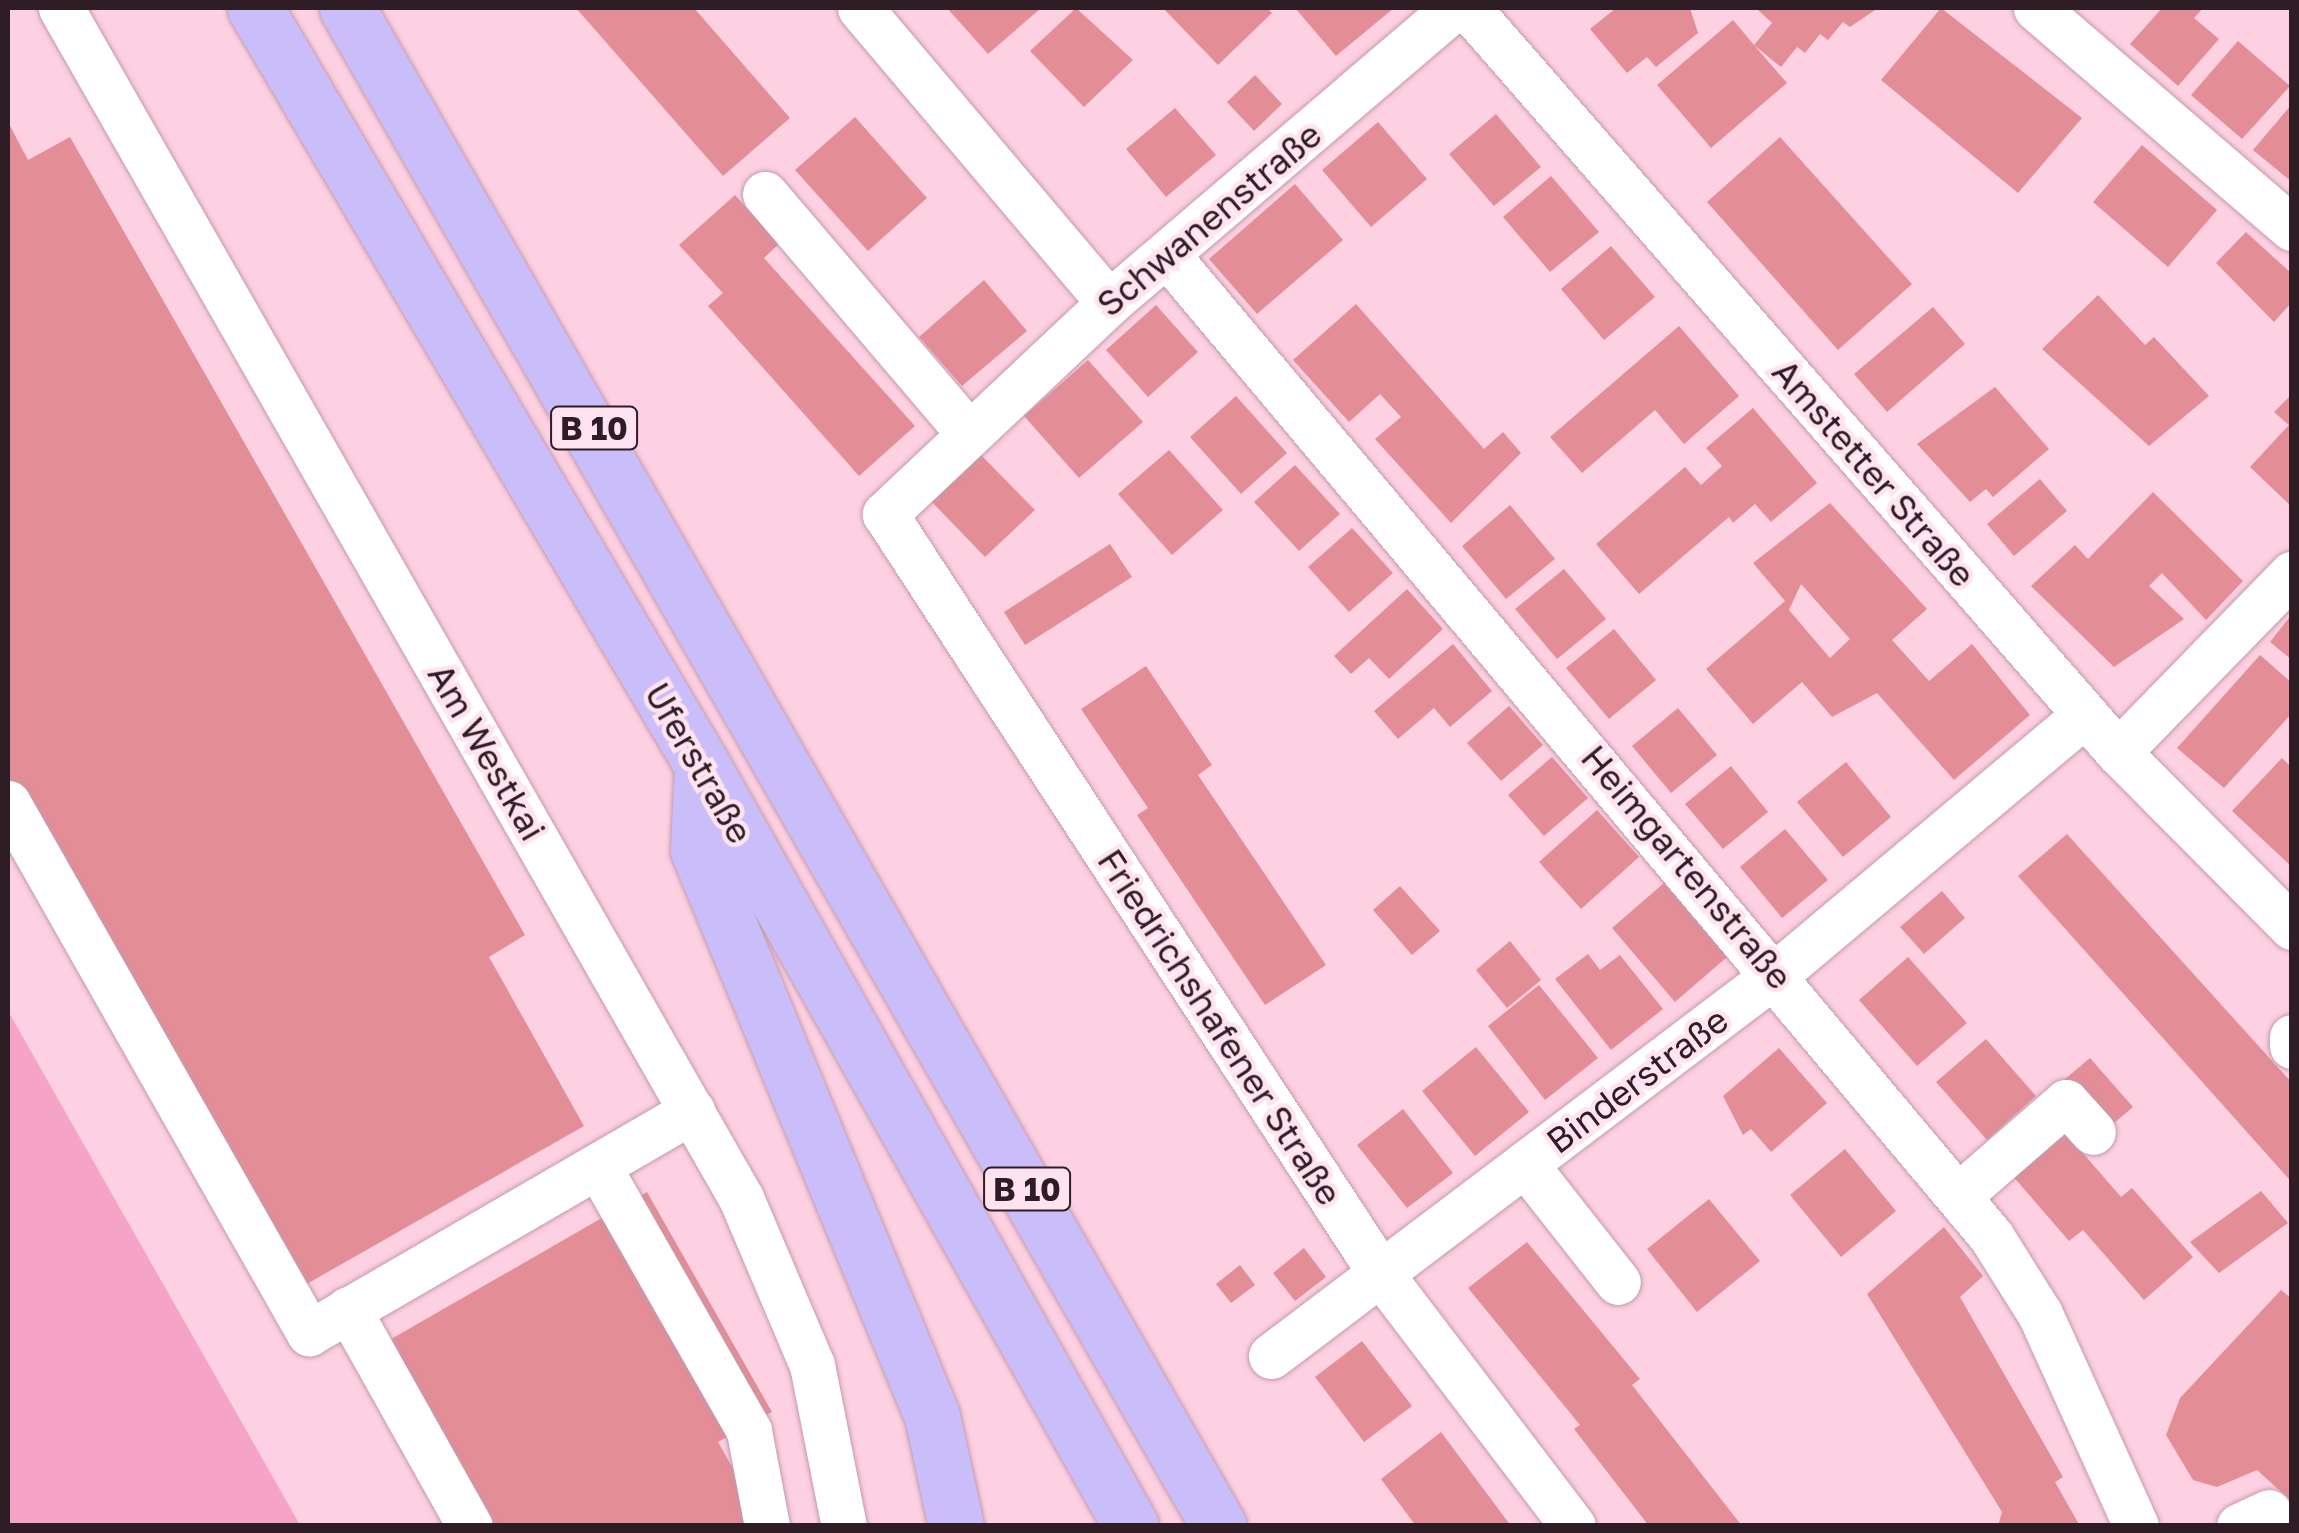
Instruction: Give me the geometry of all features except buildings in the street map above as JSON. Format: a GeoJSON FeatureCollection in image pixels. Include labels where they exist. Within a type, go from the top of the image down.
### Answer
{"type":"FeatureCollection","features":[{"type":"Feature","properties":{"kind":"highway","name":"Uferstraße"},"geometry":{"type":"LineString","coordinates":[[256,8],[702,766],[1131,1526]]}},
{"type":"Feature","properties":{"kind":"highway","name":"B 10"},"geometry":{"type":"LineString","coordinates":[[347,8],[1219,1526]]}},
{"type":"Feature","properties":{"kind":"highway"},"geometry":{"type":"LineString","coordinates":[[702,766],[698,850],[932,1416],[956,1526]]}},
{"type":"Feature","properties":{"kind":"street","name":"Am Westkai"},"geometry":{"type":"LineString","coordinates":[[60,8],[692,1111],[812,1365],[844,1526]]}},
{"type":"Feature","properties":{"kind":"street"},"geometry":{"type":"LineString","coordinates":[[860,8],[1108,303]]}},
{"type":"Feature","properties":{"kind":"street","name":"Schwanenstraße"},"geometry":{"type":"LineString","coordinates":[[885,514],[1108,303],[1168,256],[1454,8]]}},
{"type":"Feature","properties":{"kind":"street","name":"Amstetter Straße"},"geometry":{"type":"LineString","coordinates":[[1468,8],[2118,752],[2292,926]]}},
{"type":"Feature","properties":{"kind":"street"},"geometry":{"type":"LineString","coordinates":[[2036,8],[2292,228]]}},
{"type":"Feature","properties":{"kind":"street"},"geometry":{"type":"LineString","coordinates":[[765,194],[969,434]]}},
{"type":"Feature","properties":{"kind":"street","name":"Heimgartenstraße"},"geometry":{"type":"LineString","coordinates":[[1168,256],[1778,973],[1958,1196],[2040,1314],[2136,1526]]}},
{"type":"Feature","properties":{"kind":"street","name":"Friedrichshafener Straße"},"geometry":{"type":"LineString","coordinates":[[885,514],[1381,1274],[1573,1526]]}},
{"type":"Feature","properties":{"kind":"street"},"geometry":{"type":"LineString","coordinates":[[2118,752],[2292,574]]}},
{"type":"Feature","properties":{"kind":"street","name":"Binderstraße"},"geometry":{"type":"LineString","coordinates":[[1271,1356],[1778,973],[2085,715]]}},
{"type":"Feature","properties":{"kind":"street"},"geometry":{"type":"LineString","coordinates":[[8,803],[308,1333],[692,1111]]}},
{"type":"Feature","properties":{"kind":"street"},"geometry":{"type":"LineString","coordinates":[[2292,1038],[2292,1046]]}},
{"type":"Feature","properties":{"kind":"street"},"geometry":{"type":"LineString","coordinates":[[1958,1196],[2066,1102],[2093,1132]]}},
{"type":"Feature","properties":{"kind":"street"},"geometry":{"type":"LineString","coordinates":[[1525,1164],[1618,1282]]}},
{"type":"Feature","properties":{"kind":"street"},"geometry":{"type":"LineString","coordinates":[[598,1166],[749,1431],[767,1526]]}},
{"type":"Feature","properties":{"kind":"street"},"geometry":{"type":"LineString","coordinates":[[348,1309],[470,1526]]}},
{"type":"Feature","properties":{"kind":"shaded area"},"geometry":{"type":"Polygon","coordinates":[[[8,1011],[300,1525],[8,1525],[8,1011]]]}}]}
